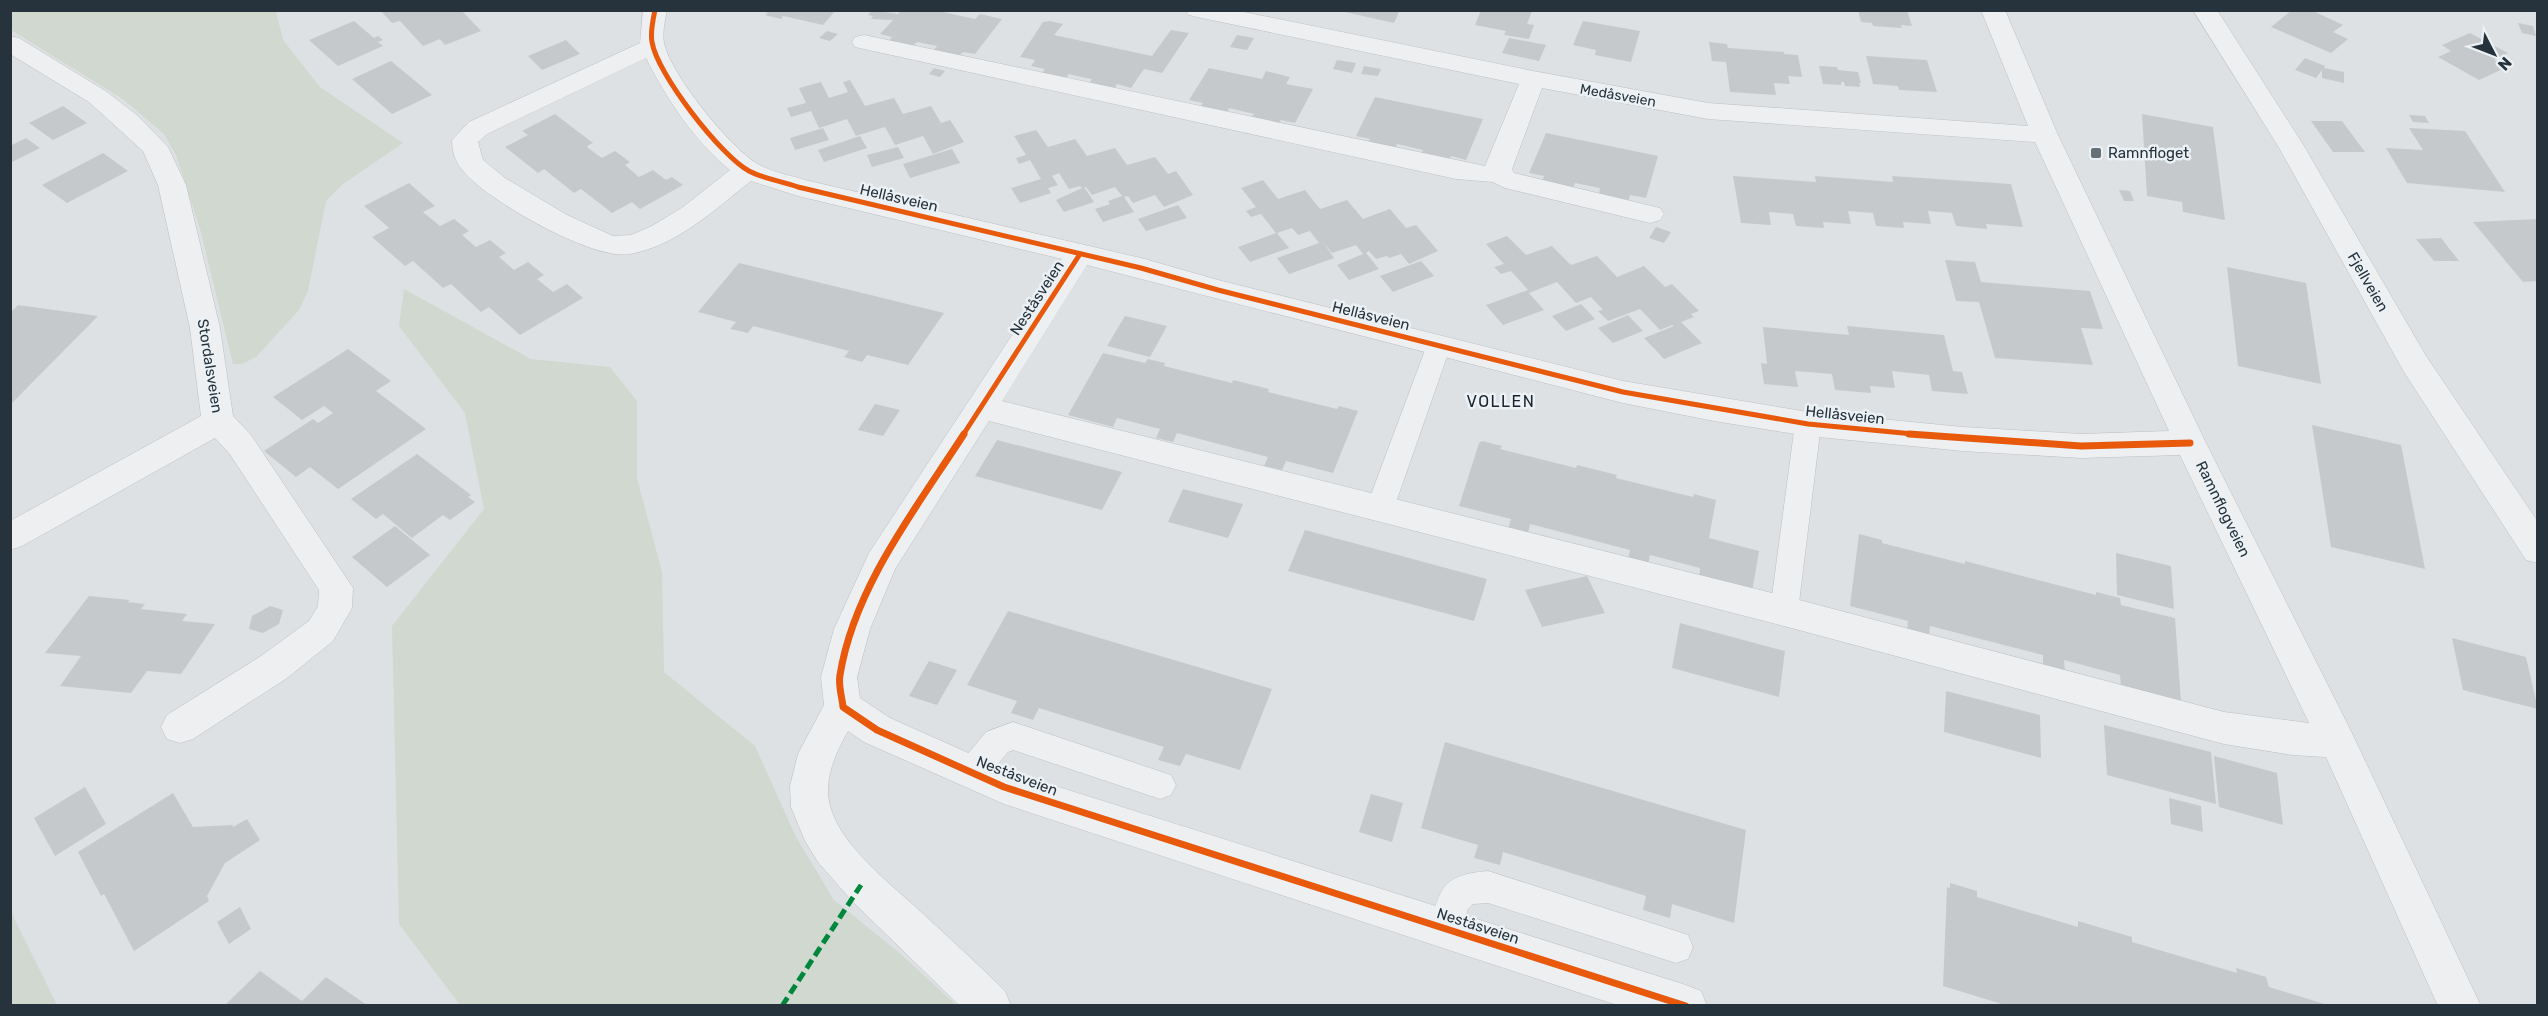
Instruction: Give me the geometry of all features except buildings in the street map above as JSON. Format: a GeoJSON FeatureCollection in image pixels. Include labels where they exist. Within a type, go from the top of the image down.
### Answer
{"type":"FeatureCollection","features":[{"type":"Feature","properties":{"kind":"street"},"geometry":{"type":"LineString","coordinates":[[655,10],[652,46],[478,128],[465,140],[465,149],[473,167],[489,181],[586,237],[619,246],[650,240],[748,170]]}},
{"type":"Feature","properties":{"kind":"street","name":"Medåsveien"},"geometry":{"type":"LineString","coordinates":[[1197,10],[1533,79],[1708,111],[2045,135]]}},
{"type":"Feature","properties":{"kind":"street","name":"Ramnflogveien"},"geometry":{"type":"LineString","coordinates":[[1993,10],[2045,135],[2190,442],[2337,741],[2460,1005]]}},
{"type":"Feature","properties":{"kind":"street","name":"Fjellveien"},"geometry":{"type":"LineString","coordinates":[[2205,10],[2291,146],[2415,363],[2493,486],[2538,550]]}},
{"type":"Feature","properties":{"kind":"street"},"geometry":{"type":"LineString","coordinates":[[864,42],[1456,170],[1489,175],[1498,170],[1533,79]]}},
{"type":"Feature","properties":{"kind":"street","name":"Stordalsveien"},"geometry":{"type":"LineString","coordinates":[[10,43],[99,97],[155,147],[172,185],[205,328],[218,421],[240,444],[336,588],[335,608],[321,631],[284,660],[180,727]]}},
{"type":"Feature","properties":{"kind":"street","name":"Hellåsveien"},"geometry":{"type":"LineString","coordinates":[[652,46],[669,80],[728,154],[748,170],[798,187],[1080,254],[1623,392],[1808,424],[1963,439],[2080,446],[2190,442]]}},
{"type":"Feature","properties":{"kind":"street"},"geometry":{"type":"LineString","coordinates":[[1498,170],[1505,179],[1650,214]]}},
{"type":"Feature","properties":{"kind":"street","name":"Neståsveien"},"geometry":{"type":"LineString","coordinates":[[1080,254],[881,563],[852,629],[840,677],[843,707],[877,730],[1015,791],[1686,1005]]}},
{"type":"Feature","properties":{"kind":"street"},"geometry":{"type":"LineString","coordinates":[[981,407],[1784,611],[2224,728],[2292,738],[2337,741]]}},
{"type":"Feature","properties":{"kind":"street"},"geometry":{"type":"LineString","coordinates":[[10,537],[218,421]]}},
{"type":"Feature","properties":{"kind":"street"},"geometry":{"type":"LineString","coordinates":[[843,707],[820,744],[809,786],[812,813],[839,859],[861,885],[990,1005]]}},
{"type":"Feature","properties":{"kind":"lane"},"geometry":{"type":"LineString","coordinates":[[1380,508],[1439,345]]}},
{"type":"Feature","properties":{"kind":"lane"},"geometry":{"type":"LineString","coordinates":[[1784,611],[1808,424]]}},
{"type":"Feature","properties":{"kind":"lane"},"geometry":{"type":"LineString","coordinates":[[972,772],[997,742],[1013,736],[1160,785]]}},
{"type":"Feature","properties":{"kind":"lane"},"geometry":{"type":"LineString","coordinates":[[1446,928],[1454,900],[1465,889],[1488,887],[1676,947]]}},
{"type":"Feature","properties":{"kind":"shaded area"},"geometry":{"type":"Polygon","coordinates":[[[11,10],[276,11],[283,40],[320,87],[403,143],[343,184],[326,201],[308,291],[299,310],[256,357],[242,364],[233,364],[200,229],[176,155],[164,134],[124,100],[11,30],[11,10]]]}},
{"type":"Feature","properties":{"kind":"shaded area"},"geometry":{"type":"Polygon","coordinates":[[[404,289],[531,359],[610,367],[637,401],[637,478],[662,572],[664,672],[755,746],[796,837],[834,900],[902,955],[956,1005],[460,1005],[399,924],[392,626],[484,509],[465,413],[399,326],[404,289]]]}},
{"type":"Feature","properties":{"kind":"shaded area"},"geometry":{"type":"Polygon","coordinates":[[[10,910],[51,993],[57,1005],[11,1005],[10,910]]]}},
{"type":"Feature","properties":{"kind":"marked path"},"geometry":{"type":"LineString","coordinates":[[782,1006],[861,885]]}},
{"type":"Feature","properties":{"kind":"cycle path"},"geometry":{"type":"LineString","coordinates":[[655,10],[651,34],[653,47],[668,77],[709,134],[749,171],[798,187],[1141,268],[1218,290],[1623,392],[1714,409],[1808,424],[1963,439],[2081,446],[2190,443]]}},
{"type":"Feature","properties":{"kind":"cycle path"},"geometry":{"type":"LineString","coordinates":[[1080,254],[881,563],[852,629],[839,677],[843,707],[877,730],[1004,787],[1686,1006]]}},
{"type":"Feature","properties":{"kind":"place","name":"Ramnfloget"},"geometry":{"type":"Point","coordinates":[2096,153]}},
{"type":"Feature","properties":{"kind":"district","name":"VOLLEN"},"geometry":{"type":"Point","coordinates":[1501,401]}}]}
